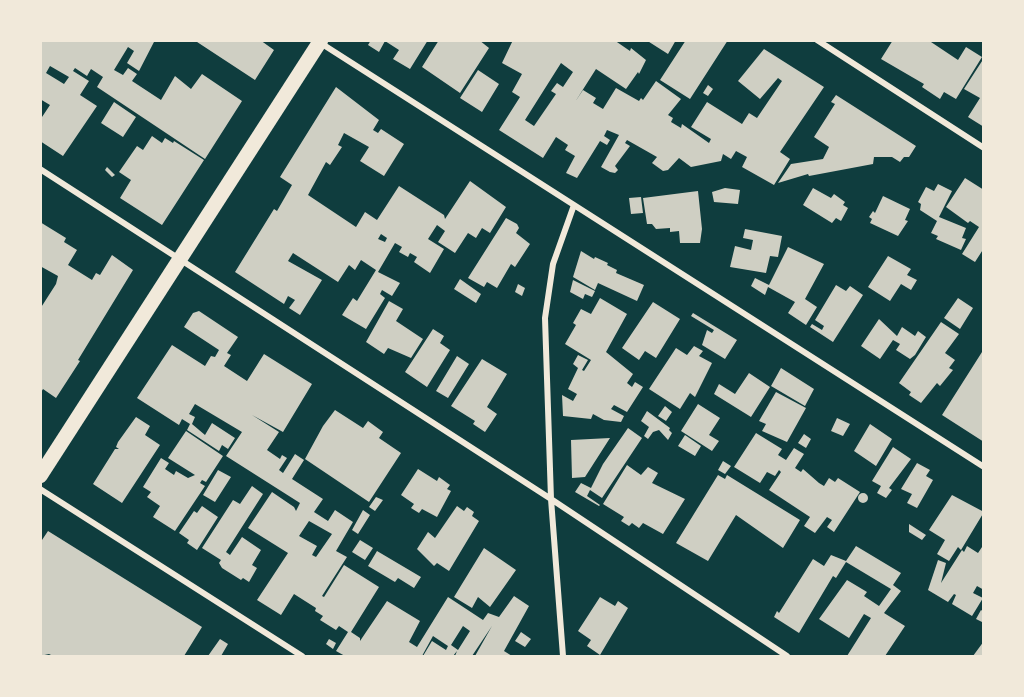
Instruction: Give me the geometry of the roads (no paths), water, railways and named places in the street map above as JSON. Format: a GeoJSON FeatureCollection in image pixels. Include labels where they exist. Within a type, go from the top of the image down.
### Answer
{"type":"FeatureCollection","features":[{"type":"Feature","properties":{"kind":"main road"},"geometry":{"type":"LineString","coordinates":[[40,476],[182,258],[319,41]]}},
{"type":"Feature","properties":{"kind":"street"},"geometry":{"type":"LineString","coordinates":[[817,40],[984,148]]}},
{"type":"Feature","properties":{"kind":"street"},"geometry":{"type":"LineString","coordinates":[[319,41],[984,467]]}},
{"type":"Feature","properties":{"kind":"street"},"geometry":{"type":"LineString","coordinates":[[40,169],[182,258],[551,499],[787,657]]}},
{"type":"Feature","properties":{"kind":"street"},"geometry":{"type":"LineString","coordinates":[[563,657],[551,499],[545,318],[553,264],[574,205]]}},
{"type":"Feature","properties":{"kind":"street"},"geometry":{"type":"LineString","coordinates":[[40,489],[302,657]]}}]}
